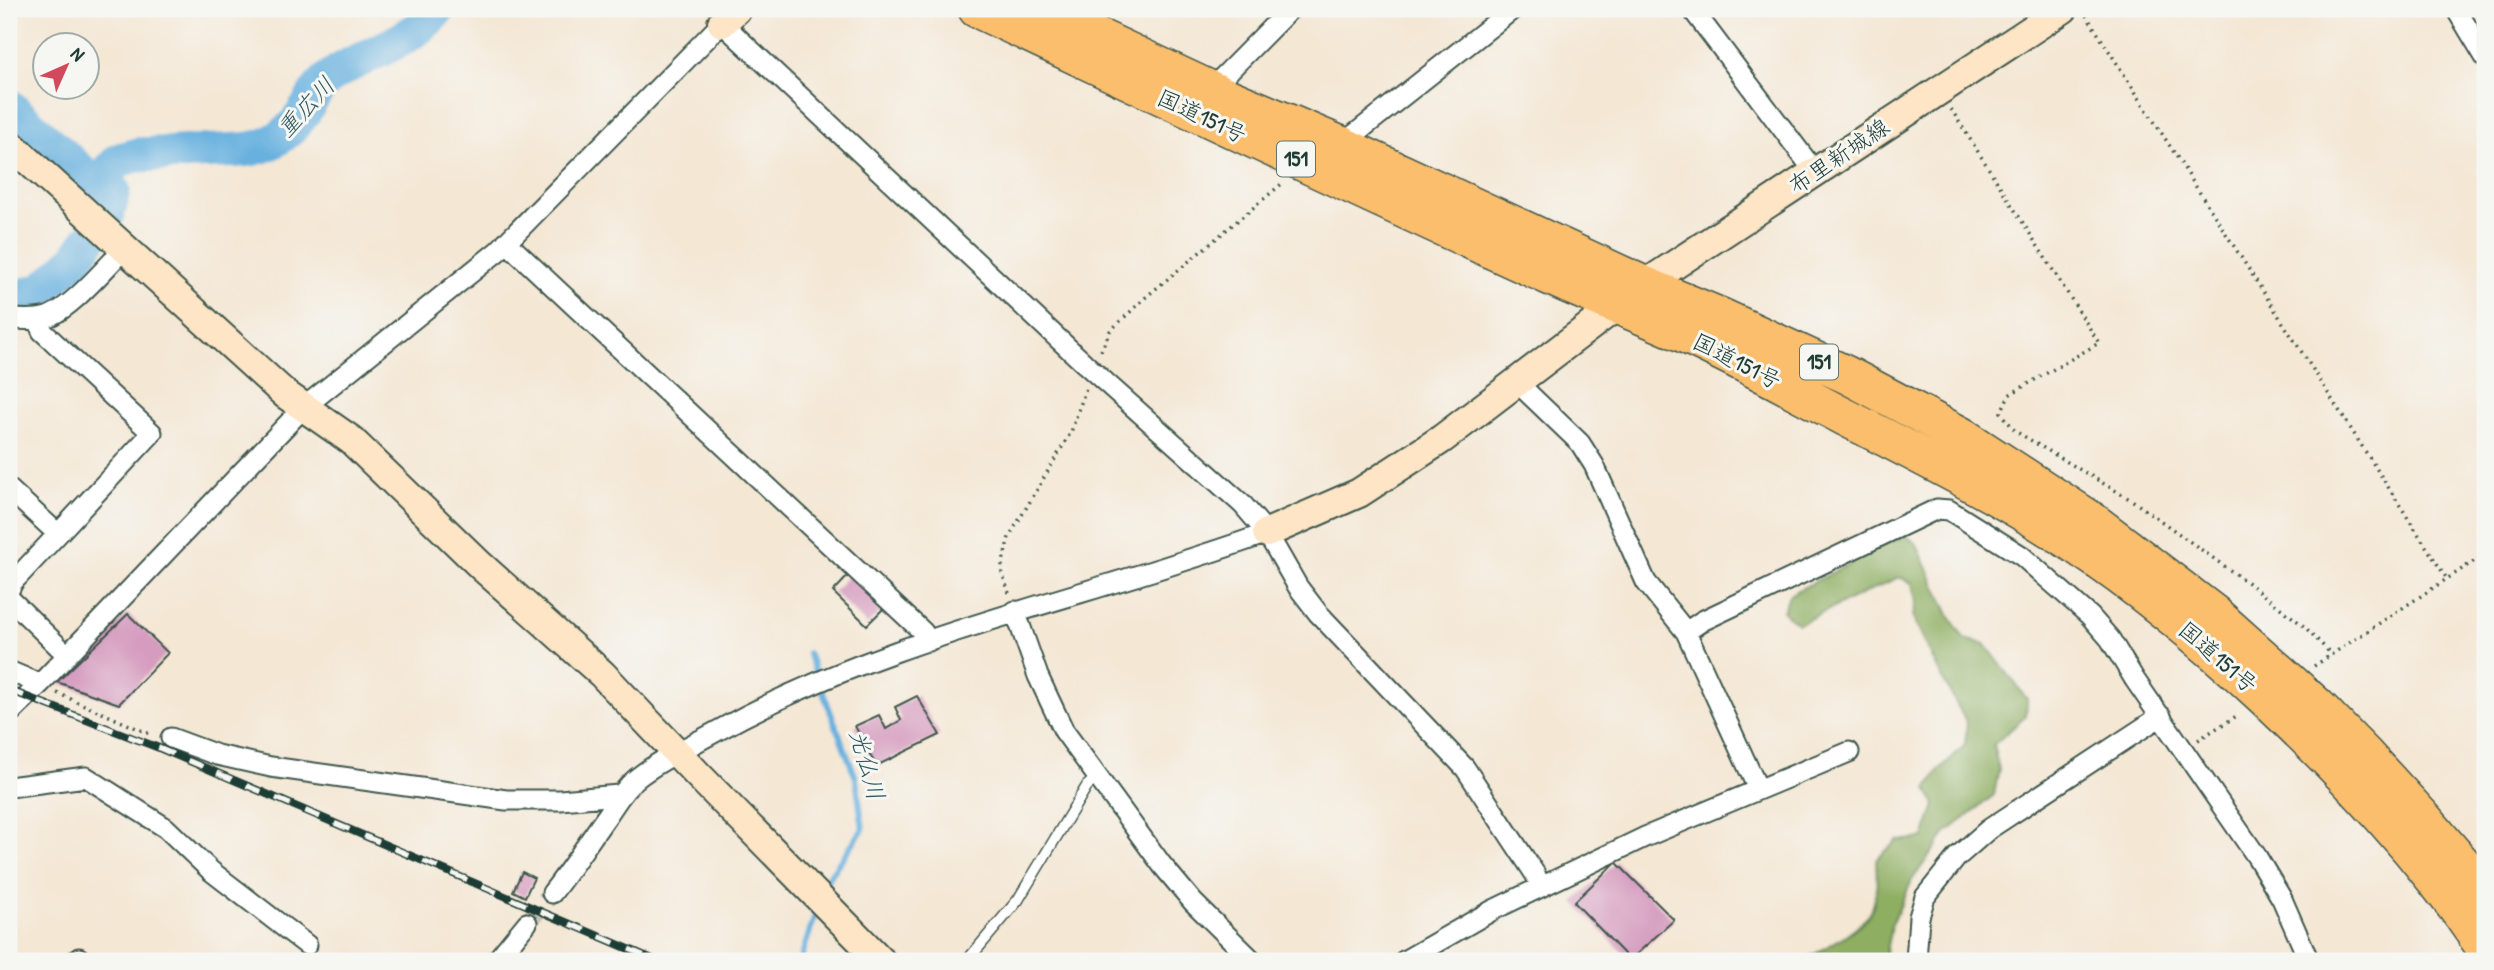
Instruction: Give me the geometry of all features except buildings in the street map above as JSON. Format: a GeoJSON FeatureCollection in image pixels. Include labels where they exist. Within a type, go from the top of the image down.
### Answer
{"type":"FeatureCollection","features":[{"type":"Feature","properties":{"kind":"highway","name":"国道151号"},"geometry":{"type":"LineString","coordinates":[[977,9],[1236,132],[1630,295]]}},
{"type":"Feature","properties":{"kind":"highway","name":"国道151号"},"geometry":{"type":"LineString","coordinates":[[1038,9],[1220,94],[1341,145],[1630,295],[1685,335],[2015,507],[2076,545],[2144,594],[2247,681],[2345,775],[2404,841],[2474,903],[2485,948]]}},
{"type":"Feature","properties":{"kind":"street"},"geometry":{"type":"LineString","coordinates":[[1220,94],[1221,79],[1290,9]]}},
{"type":"Feature","properties":{"kind":"street"},"geometry":{"type":"LineString","coordinates":[[1341,145],[1513,9]]}},
{"type":"Feature","properties":{"kind":"street"},"geometry":{"type":"LineString","coordinates":[[1692,9],[1815,172]]}},
{"type":"Feature","properties":{"kind":"street","name":"布里新城線"},"geometry":{"type":"LineString","coordinates":[[1267,533],[1359,493],[1442,439],[1630,295],[2063,9]]}},
{"type":"Feature","properties":{"kind":"street"},"geometry":{"type":"LineString","coordinates":[[2456,9],[2485,57]]}},
{"type":"Feature","properties":{"kind":"street"},"geometry":{"type":"LineString","coordinates":[[9,714],[303,408],[506,242],[729,16],[1084,363],[1243,505],[1267,533],[1298,587],[1318,614],[1465,768],[1541,887]]}},
{"type":"Feature","properties":{"kind":"street"},"geometry":{"type":"LineString","coordinates":[[9,143],[303,408],[324,419],[351,440],[480,565],[602,674],[881,961]]}},
{"type":"Feature","properties":{"kind":"street"},"geometry":{"type":"LineString","coordinates":[[9,319],[51,316],[67,305],[108,233]]}},
{"type":"Feature","properties":{"kind":"street"},"geometry":{"type":"LineString","coordinates":[[506,242],[923,632],[929,641]]}},
{"type":"Feature","properties":{"kind":"street"},"geometry":{"type":"LineString","coordinates":[[9,590],[13,582],[152,433],[42,331],[37,319]]}},
{"type":"Feature","properties":{"kind":"street"},"geometry":{"type":"LineString","coordinates":[[1520,379],[1527,392],[1580,443],[1594,465],[1646,582],[1686,632],[1758,789]]}},
{"type":"Feature","properties":{"kind":"street"},"geometry":{"type":"LineString","coordinates":[[9,489],[58,534]]}},
{"type":"Feature","properties":{"kind":"street"},"geometry":{"type":"LineString","coordinates":[[1686,632],[1702,621],[1937,509],[1949,510],[2022,556],[2090,616],[2110,639],[2282,899],[2309,961]]}},
{"type":"Feature","properties":{"kind":"street"},"geometry":{"type":"LineString","coordinates":[[552,893],[619,795],[637,778],[753,711],[821,681],[929,641],[1016,611],[1186,562],[1267,533]]}},
{"type":"Feature","properties":{"kind":"street"},"geometry":{"type":"LineString","coordinates":[[9,598],[67,654]]}},
{"type":"Feature","properties":{"kind":"street"},"geometry":{"type":"LineString","coordinates":[[1016,611],[1038,676],[1064,731],[1096,778],[1185,893],[1254,961]]}},
{"type":"Feature","properties":{"kind":"street"},"geometry":{"type":"LineString","coordinates":[[9,671],[40,684]]}},
{"type":"Feature","properties":{"kind":"street"},"geometry":{"type":"LineString","coordinates":[[1916,961],[1919,917],[1925,897],[1957,857],[1989,829],[2161,716]]}},
{"type":"Feature","properties":{"kind":"street"},"geometry":{"type":"LineString","coordinates":[[172,738],[217,755],[271,767],[506,800],[619,795]]}},
{"type":"Feature","properties":{"kind":"street"},"geometry":{"type":"LineString","coordinates":[[1409,960],[1483,916],[1645,837],[1849,751]]}},
{"type":"Feature","properties":{"kind":"street"},"geometry":{"type":"LineString","coordinates":[[9,787],[86,777],[166,828],[211,871],[307,945]]}},
{"type":"Feature","properties":{"kind":"street"},"geometry":{"type":"LineString","coordinates":[[496,961],[527,923]]}},
{"type":"Feature","properties":{"kind":"lane"},"geometry":{"type":"LineString","coordinates":[[967,961],[1018,900],[1087,786],[1096,778]]}},
{"type":"Feature","properties":{"kind":"path"},"geometry":{"type":"LineString","coordinates":[[2082,9],[2447,579]]}},
{"type":"Feature","properties":{"kind":"path"},"geometry":{"type":"LineString","coordinates":[[1939,89],[2099,343],[2009,395],[2001,412],[2015,431],[2133,501],[2248,583],[2305,626],[2331,654]]}},
{"type":"Feature","properties":{"kind":"path"},"geometry":{"type":"LineString","coordinates":[[2314,666],[2485,554]]}},
{"type":"Feature","properties":{"kind":"path"},"geometry":{"type":"LineString","coordinates":[[40,684],[153,736],[172,738]]}},
{"type":"Feature","properties":{"kind":"path"},"geometry":{"type":"LineString","coordinates":[[2184,749],[2238,715]]}},
{"type":"Feature","properties":{"kind":"green space"},"geometry":{"type":"Polygon","coordinates":[[[1905,535],[1916,543],[1950,617],[1964,639],[1985,644],[2027,699],[2026,716],[1993,745],[1999,769],[1994,795],[1946,833],[1912,880],[1891,926],[1884,961],[1802,961],[1841,938],[1867,916],[1875,897],[1876,860],[1897,841],[1924,838],[1935,805],[1927,789],[1939,770],[1965,745],[1967,723],[1913,617],[1916,601],[1912,583],[1899,577],[1798,624],[1783,612],[1789,595],[1905,535]]]}},
{"type":"Feature","properties":{"kind":"waterway","name":"重広川"},"geometry":{"type":"LineString","coordinates":[[9,296],[22,296],[43,289],[74,261],[107,215],[113,190],[107,181],[107,173],[119,160],[137,155],[246,150],[270,143],[292,127],[322,84],[339,71],[405,37],[438,9]]}},
{"type":"Feature","properties":{"kind":"waterway"},"geometry":{"type":"LineString","coordinates":[[9,106],[99,187],[111,202]]}},
{"type":"Feature","properties":{"kind":"waterway","name":"光仏川"},"geometry":{"type":"LineString","coordinates":[[808,653],[856,778],[863,829],[828,878],[823,893]]}},
{"type":"Feature","properties":{"kind":"waterway","name":"光仏川"},"geometry":{"type":"LineString","coordinates":[[800,961],[818,907]]}},
{"type":"Feature","properties":{"kind":"tunnel"},"geometry":{"type":"LineString","coordinates":[[527,923],[552,893]]}},
{"type":"Feature","properties":{"kind":"railway"},"geometry":{"type":"LineString","coordinates":[[9,690],[159,748],[657,961]]}}]}
